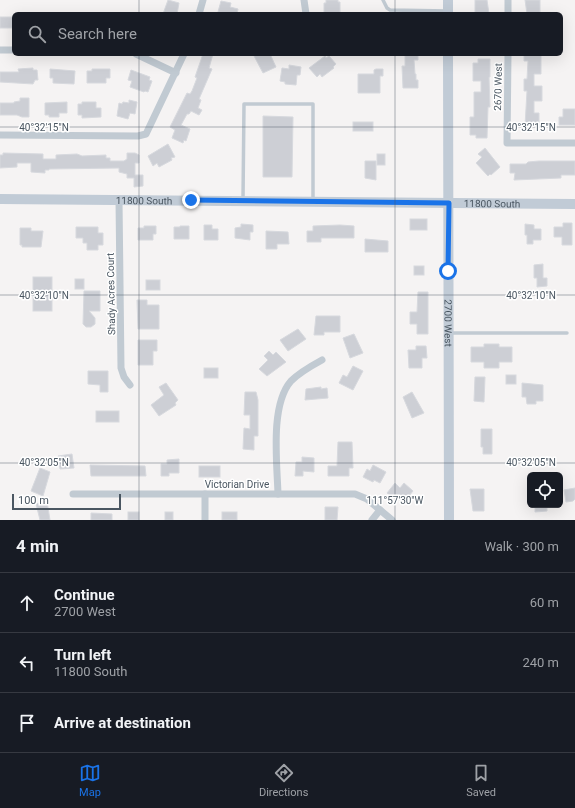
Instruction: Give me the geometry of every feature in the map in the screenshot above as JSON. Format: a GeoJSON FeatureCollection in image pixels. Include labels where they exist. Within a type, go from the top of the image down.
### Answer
{"type":"FeatureCollection","features":[{"type":"Feature","properties":{"kind":"main road"},"geometry":{"type":"LineString","coordinates":[[448,0],[448,12]]}},
{"type":"Feature","properties":{"kind":"main road","name":"2700 West"},"geometry":{"type":"LineString","coordinates":[[448,56],[449,520]]}},
{"type":"Feature","properties":{"kind":"main road","name":"11800 South"},"geometry":{"type":"LineString","coordinates":[[0,199],[575,204]]}},
{"type":"Feature","properties":{"kind":"street"},"geometry":{"type":"LineString","coordinates":[[200,12],[203,0]]}},
{"type":"Feature","properties":{"kind":"street"},"geometry":{"type":"LineString","coordinates":[[304,0],[306,12]]}},
{"type":"Feature","properties":{"kind":"street"},"geometry":{"type":"LineString","coordinates":[[508,0],[508,12]]}},
{"type":"Feature","properties":{"kind":"street"},"geometry":{"type":"LineString","coordinates":[[0,50],[12,50]]}},
{"type":"Feature","properties":{"kind":"street"},"geometry":{"type":"LineString","coordinates":[[140,56],[176,73]]}},
{"type":"Feature","properties":{"kind":"street"},"geometry":{"type":"LineString","coordinates":[[0,135],[138,136],[146,134],[183,56]]}},
{"type":"Feature","properties":{"kind":"street","name":"2670 West"},"geometry":{"type":"LineString","coordinates":[[508,56],[507,143],[575,143]]}},
{"type":"Feature","properties":{"kind":"street","name":"Shady Acres Court"},"geometry":{"type":"LineString","coordinates":[[119,200],[121,368],[124,377],[130,385]]}},
{"type":"Feature","properties":{"kind":"street"},"geometry":{"type":"LineString","coordinates":[[278,494],[278,407],[287,386],[297,375],[322,360]]}},
{"type":"Feature","properties":{"kind":"street","name":"Victorian Drive"},"geometry":{"type":"LineString","coordinates":[[73,494],[355,494],[364,497],[392,520]]}},
{"type":"Feature","properties":{"kind":"street"},"geometry":{"type":"LineString","coordinates":[[205,494],[205,520]]}},
{"type":"Feature","properties":{"kind":"street"},"geometry":{"type":"LineString","coordinates":[[372,520],[380,510]]}},
{"type":"Feature","properties":{"kind":"lane"},"geometry":{"type":"LineString","coordinates":[[383,0],[386,8],[398,12]]}},
{"type":"Feature","properties":{"kind":"lane"},"geometry":{"type":"LineString","coordinates":[[242,201],[244,104],[313,104],[313,201]]}},
{"type":"Feature","properties":{"kind":"lane"},"geometry":{"type":"LineString","coordinates":[[448,333],[567,333]]}},
{"type":"Feature","properties":{"kind":"building"},"geometry":{"type":"Polygon","coordinates":[[[168,0],[179,3],[177,12],[164,12],[168,0]]]}},
{"type":"Feature","properties":{"kind":"building"},"geometry":{"type":"Polygon","coordinates":[[[326,0],[338,0],[338,2],[340,2],[340,12],[324,12],[324,3],[326,3],[326,0]]]}},
{"type":"Feature","properties":{"kind":"building"},"geometry":{"type":"Polygon","coordinates":[[[475,0],[487,0],[489,12],[475,12],[475,0]]]}},
{"type":"Feature","properties":{"kind":"building"},"geometry":{"type":"Polygon","coordinates":[[[525,0],[540,0],[540,12],[527,12],[525,0]]]}},
{"type":"Feature","properties":{"kind":"building"},"geometry":{"type":"Polygon","coordinates":[[[221,1],[231,3],[230,7],[238,9],[237,12],[218,12],[221,1]]]}},
{"type":"Feature","properties":{"kind":"building"},"geometry":{"type":"Polygon","coordinates":[[[0,17],[12,17],[12,28],[0,28],[0,17]]]}},
{"type":"Feature","properties":{"kind":"building"},"geometry":{"type":"Polygon","coordinates":[[[202,56],[212,56],[209,68],[212,69],[199,99],[201,100],[198,108],[202,110],[199,115],[191,111],[187,114],[181,125],[190,129],[186,141],[184,140],[183,143],[172,138],[175,130],[170,127],[187,93],[190,94],[192,91],[197,78],[195,77],[202,56]]]}},
{"type":"Feature","properties":{"kind":"building"},"geometry":{"type":"Polygon","coordinates":[[[254,56],[271,56],[276,67],[263,73],[254,56]]]}},
{"type":"Feature","properties":{"kind":"building"},"geometry":{"type":"Polygon","coordinates":[[[325,56],[326,58],[329,56],[336,64],[333,67],[334,68],[322,77],[320,74],[317,77],[309,68],[325,56]]]}},
{"type":"Feature","properties":{"kind":"building"},"geometry":{"type":"Polygon","coordinates":[[[405,56],[418,56],[418,60],[414,60],[418,88],[403,88],[402,66],[405,66],[405,56]]]}},
{"type":"Feature","properties":{"kind":"building"},"geometry":{"type":"Polygon","coordinates":[[[524,56],[541,56],[541,74],[534,74],[534,86],[542,86],[542,101],[534,101],[534,113],[539,113],[539,126],[525,126],[527,91],[524,91],[524,79],[527,79],[528,61],[524,61],[524,56]]]}},
{"type":"Feature","properties":{"kind":"building"},"geometry":{"type":"Polygon","coordinates":[[[478,59],[490,59],[490,107],[488,107],[487,138],[476,138],[476,135],[470,135],[470,117],[474,117],[474,92],[481,92],[481,81],[473,81],[473,63],[478,63],[478,59]]]}},
{"type":"Feature","properties":{"kind":"building"},"geometry":{"type":"Polygon","coordinates":[[[289,65],[301,67],[300,75],[297,75],[296,85],[285,84],[285,82],[280,81],[282,68],[289,69],[289,65]]]}},
{"type":"Feature","properties":{"kind":"building"},"geometry":{"type":"Polygon","coordinates":[[[33,68],[33,70],[37,70],[38,80],[35,80],[33,84],[0,82],[0,72],[19,72],[18,69],[33,68]]]}},
{"type":"Feature","properties":{"kind":"building"},"geometry":{"type":"Polygon","coordinates":[[[50,69],[75,71],[74,84],[53,83],[53,78],[50,78],[50,69]]]}},
{"type":"Feature","properties":{"kind":"building"},"geometry":{"type":"Polygon","coordinates":[[[92,69],[110,69],[110,78],[106,78],[106,83],[87,83],[87,71],[92,71],[92,69]]]}},
{"type":"Feature","properties":{"kind":"building"},"geometry":{"type":"Polygon","coordinates":[[[383,69],[383,76],[380,76],[380,93],[358,93],[358,74],[374,74],[374,70],[383,69]]]}},
{"type":"Feature","properties":{"kind":"building"},"geometry":{"type":"Polygon","coordinates":[[[131,70],[150,77],[149,80],[152,81],[148,92],[130,87],[132,81],[128,80],[131,70]]]}},
{"type":"Feature","properties":{"kind":"building"},"geometry":{"type":"Polygon","coordinates":[[[20,98],[29,98],[29,117],[0,115],[0,103],[14,103],[20,101],[20,98]]]}},
{"type":"Feature","properties":{"kind":"building"},"geometry":{"type":"Polygon","coordinates":[[[129,100],[137,102],[135,114],[130,113],[128,119],[117,116],[119,103],[129,103],[129,100]]]}},
{"type":"Feature","properties":{"kind":"building"},"geometry":{"type":"Polygon","coordinates":[[[67,102],[67,113],[59,113],[59,117],[49,117],[49,115],[45,115],[45,103],[67,102]]]}},
{"type":"Feature","properties":{"kind":"building"},"geometry":{"type":"Polygon","coordinates":[[[82,102],[96,102],[96,108],[101,108],[101,117],[82,118],[82,115],[78,115],[78,104],[82,104],[82,102]]]}},
{"type":"Feature","properties":{"kind":"building"},"geometry":{"type":"Polygon","coordinates":[[[563,109],[575,109],[575,125],[559,125],[559,117],[563,117],[563,109]]]}},
{"type":"Feature","properties":{"kind":"building"},"geometry":{"type":"Polygon","coordinates":[[[263,116],[293,117],[292,177],[263,177],[263,116]]]}},
{"type":"Feature","properties":{"kind":"building"},"geometry":{"type":"Polygon","coordinates":[[[353,122],[373,122],[373,131],[353,131],[353,122]]]}},
{"type":"Feature","properties":{"kind":"building"},"geometry":{"type":"Polygon","coordinates":[[[168,144],[175,157],[171,158],[172,160],[159,167],[157,163],[153,166],[148,156],[168,144]]]}},
{"type":"Feature","properties":{"kind":"building"},"geometry":{"type":"Polygon","coordinates":[[[485,148],[500,167],[488,176],[476,163],[482,157],[478,154],[485,148]]]}},
{"type":"Feature","properties":{"kind":"building"},"geometry":{"type":"Polygon","coordinates":[[[3,153],[43,154],[43,159],[56,159],[56,155],[106,155],[106,158],[110,158],[110,161],[124,161],[127,159],[127,153],[135,153],[139,155],[139,163],[135,163],[135,175],[143,175],[143,186],[134,187],[134,178],[127,178],[127,174],[119,172],[119,168],[49,169],[45,170],[45,173],[31,172],[31,163],[17,163],[17,167],[0,168],[0,155],[3,155],[3,153]]]}},
{"type":"Feature","properties":{"kind":"building"},"geometry":{"type":"Polygon","coordinates":[[[377,154],[385,154],[385,165],[377,165],[377,154]]]}},
{"type":"Feature","properties":{"kind":"building"},"geometry":{"type":"Polygon","coordinates":[[[365,161],[376,161],[376,180],[365,178],[365,161]]]}},
{"type":"Feature","properties":{"kind":"building"},"geometry":{"type":"Polygon","coordinates":[[[575,161],[575,175],[561,175],[561,178],[514,180],[515,173],[510,173],[510,164],[526,164],[528,162],[575,161]]]}},
{"type":"Feature","properties":{"kind":"building"},"geometry":{"type":"Polygon","coordinates":[[[410,219],[427,219],[427,230],[410,230],[410,219]]]}},
{"type":"Feature","properties":{"kind":"building"},"geometry":{"type":"Polygon","coordinates":[[[563,223],[572,223],[572,245],[562,245],[562,237],[554,237],[554,227],[563,227],[563,223]]]}},
{"type":"Feature","properties":{"kind":"building"},"geometry":{"type":"Polygon","coordinates":[[[241,224],[253,225],[253,232],[250,232],[250,240],[235,238],[235,228],[241,227],[241,224]]]}},
{"type":"Feature","properties":{"kind":"building"},"geometry":{"type":"Polygon","coordinates":[[[525,224],[534,225],[534,229],[541,229],[541,240],[533,240],[533,244],[527,244],[525,224]]]}},
{"type":"Feature","properties":{"kind":"building"},"geometry":{"type":"Polygon","coordinates":[[[204,225],[212,225],[212,229],[218,229],[218,240],[204,240],[204,225]]]}},
{"type":"Feature","properties":{"kind":"building"},"geometry":{"type":"Polygon","coordinates":[[[144,226],[156,226],[156,234],[153,234],[153,240],[138,240],[138,228],[144,228],[144,226]]]}},
{"type":"Feature","properties":{"kind":"building"},"geometry":{"type":"Polygon","coordinates":[[[189,226],[189,239],[174,239],[174,227],[189,226]]]}},
{"type":"Feature","properties":{"kind":"building"},"geometry":{"type":"Polygon","coordinates":[[[313,226],[354,226],[354,238],[321,238],[321,242],[307,242],[307,231],[313,231],[313,226]]]}},
{"type":"Feature","properties":{"kind":"building"},"geometry":{"type":"Polygon","coordinates":[[[76,227],[98,227],[98,233],[103,233],[103,245],[98,245],[98,250],[87,250],[87,243],[83,243],[83,238],[76,238],[76,227]]]}},
{"type":"Feature","properties":{"kind":"building"},"geometry":{"type":"Polygon","coordinates":[[[20,228],[31,228],[31,231],[43,231],[41,247],[22,247],[22,245],[20,245],[20,228]]]}},
{"type":"Feature","properties":{"kind":"building"},"geometry":{"type":"Polygon","coordinates":[[[266,231],[288,232],[289,244],[277,244],[277,249],[266,249],[266,231]]]}},
{"type":"Feature","properties":{"kind":"building"},"geometry":{"type":"Polygon","coordinates":[[[365,239],[388,241],[388,252],[365,252],[365,239]]]}},
{"type":"Feature","properties":{"kind":"building"},"geometry":{"type":"Polygon","coordinates":[[[543,264],[543,278],[547,278],[547,286],[537,287],[537,278],[534,278],[534,265],[543,264]]]}},
{"type":"Feature","properties":{"kind":"building"},"geometry":{"type":"Polygon","coordinates":[[[414,266],[424,266],[424,275],[414,275],[414,266]]]}},
{"type":"Feature","properties":{"kind":"building"},"geometry":{"type":"Polygon","coordinates":[[[33,277],[52,277],[52,311],[33,311],[33,277]]]}},
{"type":"Feature","properties":{"kind":"building"},"geometry":{"type":"Polygon","coordinates":[[[75,279],[84,279],[84,289],[75,289],[75,279]]]}},
{"type":"Feature","properties":{"kind":"building"},"geometry":{"type":"Polygon","coordinates":[[[146,280],[160,280],[160,290],[146,290],[146,280]]]}},
{"type":"Feature","properties":{"kind":"building"},"geometry":{"type":"Polygon","coordinates":[[[84,291],[100,291],[100,311],[89,311],[95,318],[95,324],[91,327],[86,327],[83,324],[84,291]]]}},
{"type":"Feature","properties":{"kind":"building"},"geometry":{"type":"Polygon","coordinates":[[[418,292],[428,292],[428,334],[417,334],[417,324],[410,324],[410,312],[417,312],[418,292]]]}},
{"type":"Feature","properties":{"kind":"building"},"geometry":{"type":"Polygon","coordinates":[[[137,300],[147,300],[147,305],[159,305],[159,329],[138,329],[137,300]]]}},
{"type":"Feature","properties":{"kind":"building"},"geometry":{"type":"Polygon","coordinates":[[[316,316],[340,316],[340,332],[324,332],[324,335],[314,335],[316,316]]]}},
{"type":"Feature","properties":{"kind":"building"},"geometry":{"type":"Polygon","coordinates":[[[298,329],[306,339],[288,351],[280,340],[298,329]]]}},
{"type":"Feature","properties":{"kind":"building"},"geometry":{"type":"Polygon","coordinates":[[[354,334],[363,353],[350,358],[343,338],[354,334]]]}},
{"type":"Feature","properties":{"kind":"building"},"geometry":{"type":"Polygon","coordinates":[[[138,340],[157,340],[157,351],[153,351],[153,365],[138,365],[138,340]]]}},
{"type":"Feature","properties":{"kind":"building"},"geometry":{"type":"Polygon","coordinates":[[[484,344],[499,344],[499,347],[512,347],[512,362],[499,362],[499,368],[484,368],[484,362],[471,362],[471,347],[484,347],[484,344]]]}},
{"type":"Feature","properties":{"kind":"building"},"geometry":{"type":"Polygon","coordinates":[[[416,346],[426,346],[427,358],[422,358],[422,368],[409,368],[408,350],[416,350],[416,346]]]}},
{"type":"Feature","properties":{"kind":"building"},"geometry":{"type":"Polygon","coordinates":[[[269,351],[273,355],[276,352],[286,362],[267,376],[259,369],[268,360],[264,356],[269,351]]]}},
{"type":"Feature","properties":{"kind":"building"},"geometry":{"type":"Polygon","coordinates":[[[353,366],[363,371],[353,390],[339,383],[343,375],[347,377],[353,366]]]}},
{"type":"Feature","properties":{"kind":"building"},"geometry":{"type":"Polygon","coordinates":[[[204,368],[218,368],[218,378],[204,378],[204,368]]]}},
{"type":"Feature","properties":{"kind":"building"},"geometry":{"type":"Polygon","coordinates":[[[88,371],[108,371],[108,392],[100,392],[100,385],[88,384],[88,371]]]}},
{"type":"Feature","properties":{"kind":"building"},"geometry":{"type":"Polygon","coordinates":[[[506,375],[516,375],[516,384],[506,384],[506,375]]]}},
{"type":"Feature","properties":{"kind":"building"},"geometry":{"type":"Polygon","coordinates":[[[475,377],[485,377],[484,402],[474,401],[475,377]]]}},
{"type":"Feature","properties":{"kind":"building"},"geometry":{"type":"Polygon","coordinates":[[[166,383],[178,400],[175,403],[176,405],[159,416],[151,405],[164,395],[159,387],[166,383]]]}},
{"type":"Feature","properties":{"kind":"building"},"geometry":{"type":"Polygon","coordinates":[[[522,383],[543,385],[543,401],[536,401],[536,404],[527,404],[526,397],[522,397],[522,383]]]}},
{"type":"Feature","properties":{"kind":"building"},"geometry":{"type":"Polygon","coordinates":[[[321,387],[321,389],[327,388],[328,398],[305,400],[306,389],[321,387]]]}},
{"type":"Feature","properties":{"kind":"building"},"geometry":{"type":"Polygon","coordinates":[[[245,392],[256,392],[258,400],[258,436],[254,436],[254,450],[243,449],[244,428],[250,429],[250,415],[244,415],[245,392]]]}},
{"type":"Feature","properties":{"kind":"building"},"geometry":{"type":"Polygon","coordinates":[[[412,392],[424,413],[412,418],[403,397],[412,392]]]}},
{"type":"Feature","properties":{"kind":"building"},"geometry":{"type":"Polygon","coordinates":[[[96,411],[119,411],[119,422],[96,422],[96,411]]]}},
{"type":"Feature","properties":{"kind":"building"},"geometry":{"type":"Polygon","coordinates":[[[481,429],[492,429],[492,454],[483,454],[483,447],[481,447],[481,429]]]}},
{"type":"Feature","properties":{"kind":"building"},"geometry":{"type":"Polygon","coordinates":[[[338,442],[352,442],[353,468],[349,468],[349,476],[328,476],[328,466],[337,466],[338,442]]]}},
{"type":"Feature","properties":{"kind":"building"},"geometry":{"type":"Polygon","coordinates":[[[72,454],[74,468],[60,469],[58,456],[72,454]]]}},
{"type":"Feature","properties":{"kind":"building"},"geometry":{"type":"Polygon","coordinates":[[[302,457],[314,458],[314,472],[303,471],[303,476],[295,476],[296,462],[302,462],[302,457]]]}},
{"type":"Feature","properties":{"kind":"building"},"geometry":{"type":"Polygon","coordinates":[[[179,459],[179,473],[169,473],[169,476],[161,476],[161,464],[167,464],[167,460],[179,459]]]}},
{"type":"Feature","properties":{"kind":"building"},"geometry":{"type":"Polygon","coordinates":[[[90,465],[145,466],[146,476],[91,476],[90,465]]]}},
{"type":"Feature","properties":{"kind":"building"},"geometry":{"type":"Polygon","coordinates":[[[373,465],[386,472],[380,483],[374,480],[373,482],[363,477],[367,469],[370,471],[373,465]]]}},
{"type":"Feature","properties":{"kind":"building"},"geometry":{"type":"Polygon","coordinates":[[[199,466],[220,466],[220,477],[199,477],[199,466]]]}},
{"type":"Feature","properties":{"kind":"building"},"geometry":{"type":"Polygon","coordinates":[[[40,468],[50,472],[43,496],[31,491],[40,468]]]}},
{"type":"Feature","properties":{"kind":"building"},"geometry":{"type":"Polygon","coordinates":[[[395,483],[400,488],[404,483],[413,491],[404,502],[395,495],[393,498],[387,493],[395,483]]]}},
{"type":"Feature","properties":{"kind":"building"},"geometry":{"type":"Polygon","coordinates":[[[575,488],[575,499],[573,501],[566,502],[564,490],[575,488]]]}},
{"type":"Feature","properties":{"kind":"building"},"geometry":{"type":"Polygon","coordinates":[[[470,489],[484,489],[484,511],[473,511],[470,489]]]}},
{"type":"Feature","properties":{"kind":"building"},"geometry":{"type":"Polygon","coordinates":[[[47,501],[50,520],[40,520],[36,504],[47,501]]]}},
{"type":"Feature","properties":{"kind":"building"},"geometry":{"type":"Polygon","coordinates":[[[325,507],[338,507],[337,520],[325,520],[325,507]]]}},
{"type":"Feature","properties":{"kind":"building"},"geometry":{"type":"Polygon","coordinates":[[[535,508],[547,508],[547,511],[535,512],[535,508]]]}},
{"type":"Feature","properties":{"kind":"building"},"geometry":{"type":"Polygon","coordinates":[[[128,512],[139,512],[139,520],[128,520],[128,512]]]}},
{"type":"Feature","properties":{"kind":"building"},"geometry":{"type":"Polygon","coordinates":[[[165,512],[173,512],[173,520],[165,520],[165,512]]]}},
{"type":"Feature","properties":{"kind":"building"},"geometry":{"type":"Polygon","coordinates":[[[222,512],[237,512],[237,520],[222,520],[222,512]]]}},
{"type":"Feature","properties":{"kind":"building"},"geometry":{"type":"Polygon","coordinates":[[[91,513],[112,514],[112,520],[91,520],[91,513]]]}},
{"type":"Feature","properties":{"kind":"route"},"geometry":{"type":"LineString","coordinates":[[191,200],[449,203],[448,271]]}}]}
